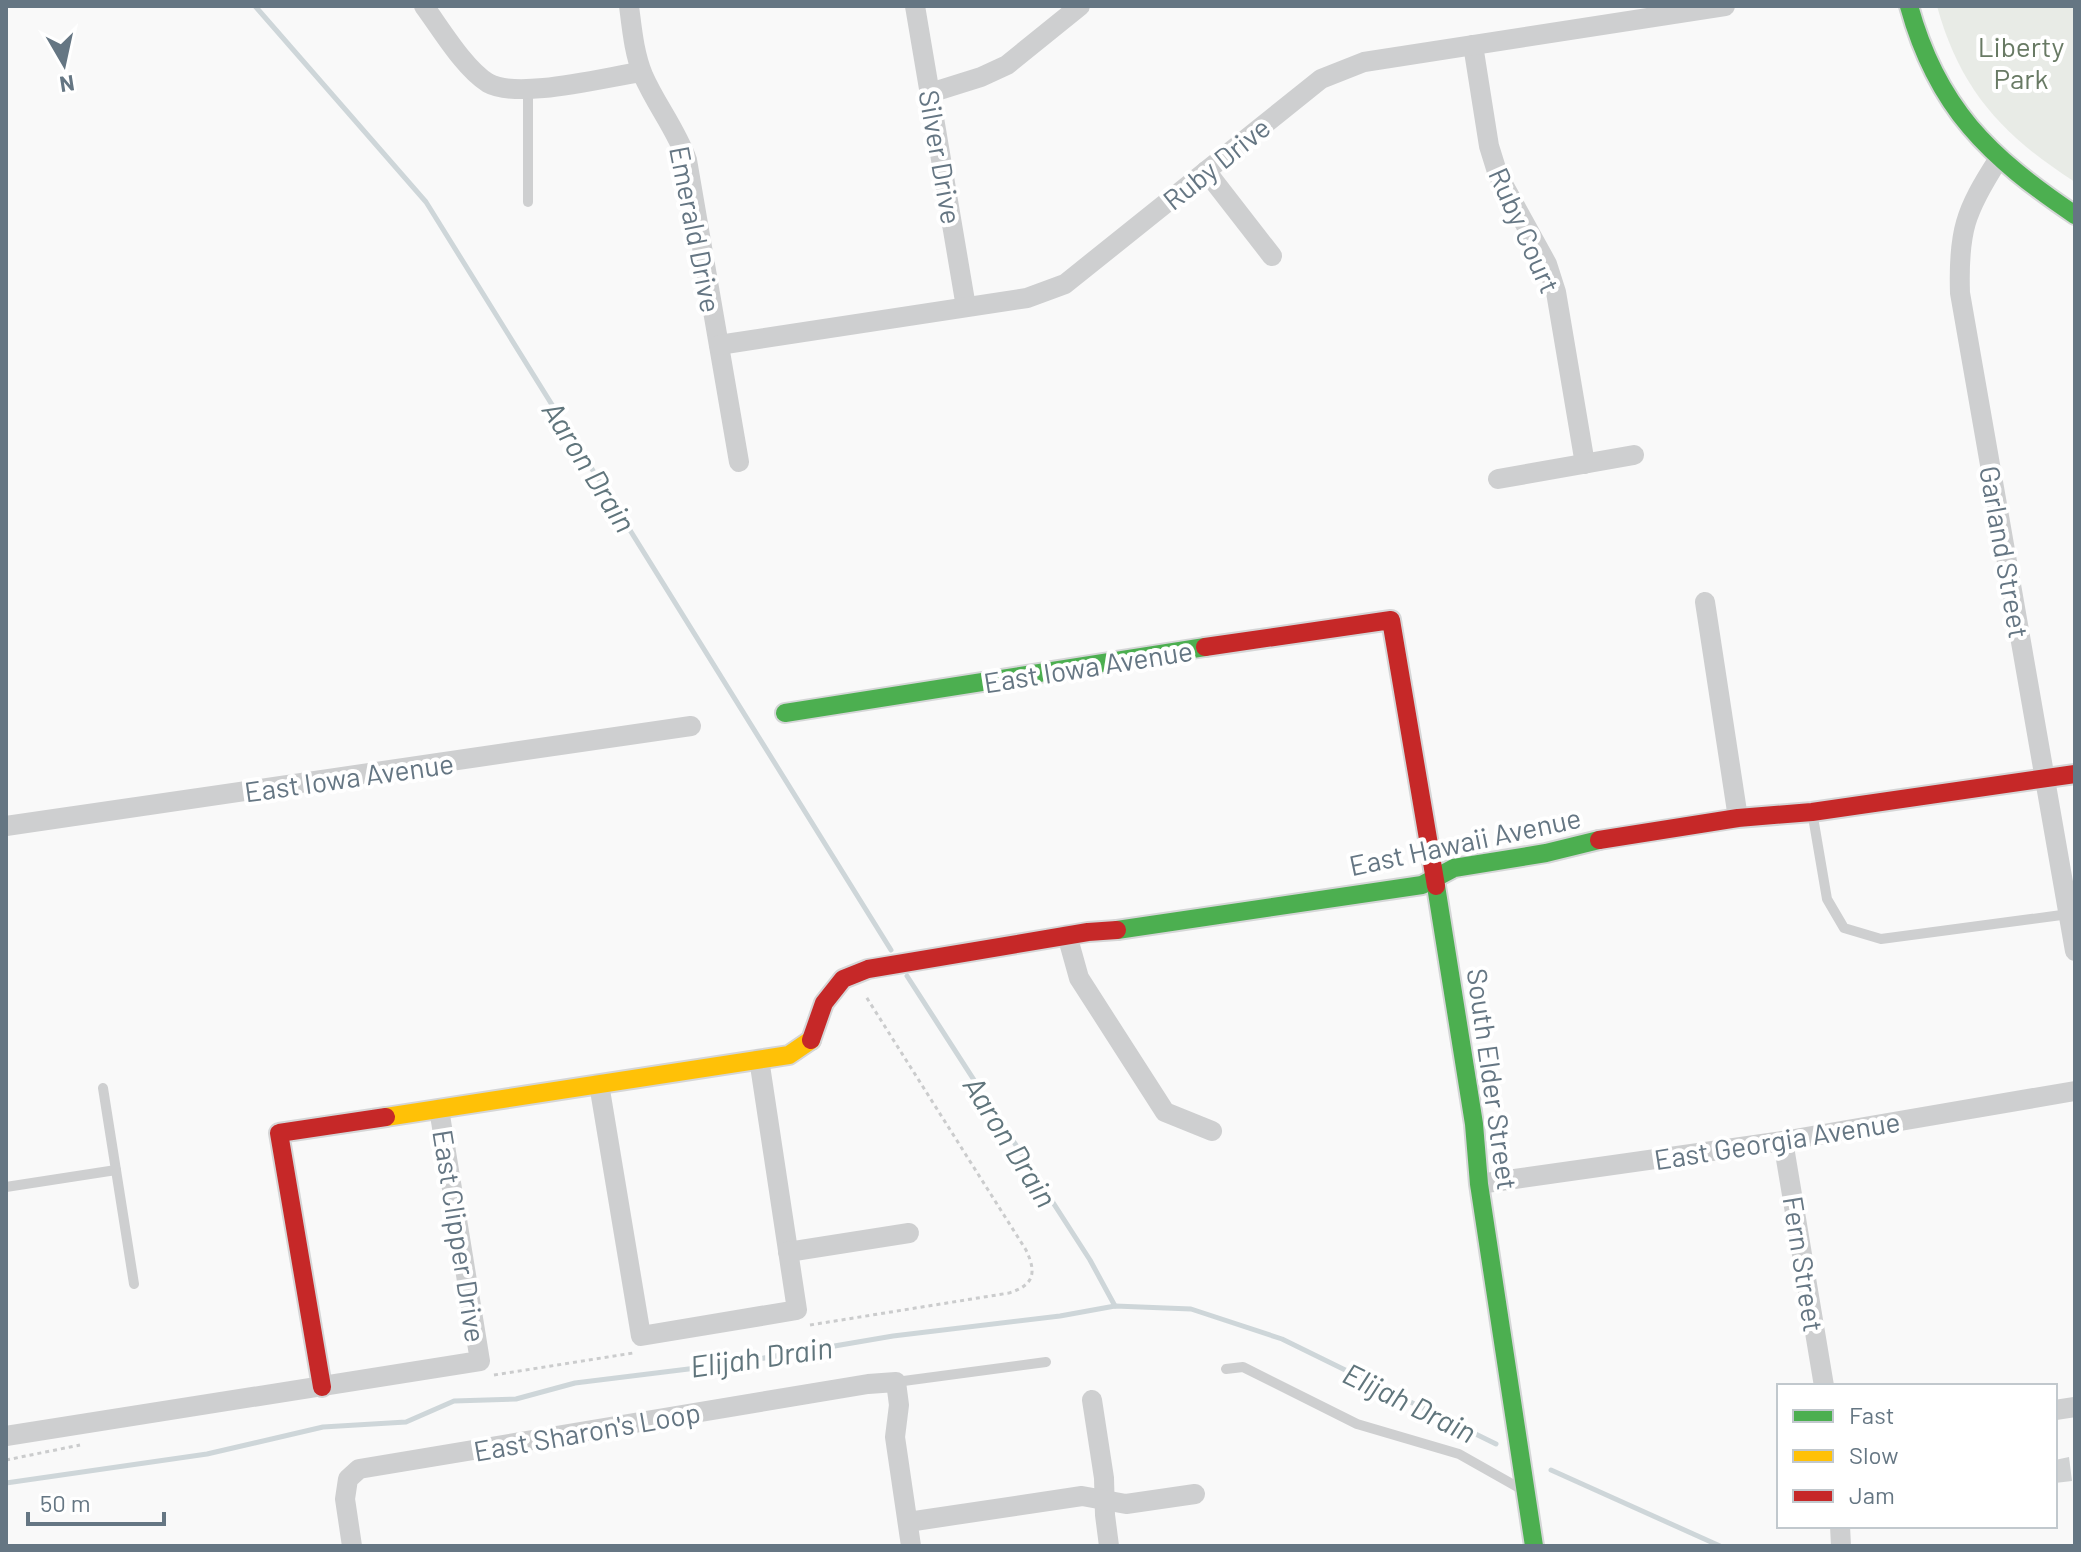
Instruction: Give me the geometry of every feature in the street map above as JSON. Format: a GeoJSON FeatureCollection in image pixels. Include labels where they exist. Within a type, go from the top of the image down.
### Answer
{"type":"FeatureCollection","features":[{"type":"Feature","properties":{"kind":"street"},"geometry":{"type":"LineString","coordinates":[[424,6],[472,69],[488,83],[507,90],[528,90],[641,72]]}},
{"type":"Feature","properties":{"kind":"street","name":"Emerald Drive"},"geometry":{"type":"LineString","coordinates":[[629,6],[641,72],[653,97],[678,134],[687,160],[739,462]]}},
{"type":"Feature","properties":{"kind":"street","name":"Silver Drive"},"geometry":{"type":"LineString","coordinates":[[915,6],[966,307]]}},
{"type":"Feature","properties":{"kind":"street"},"geometry":{"type":"LineString","coordinates":[[930,93],[1007,65],[1080,6]]}},
{"type":"Feature","properties":{"kind":"street","name":"Ruby Drive"},"geometry":{"type":"LineString","coordinates":[[719,345],[1027,298],[1065,284],[1321,79],[1364,62],[1725,6]]}},
{"type":"Feature","properties":{"kind":"street"},"geometry":{"type":"LineString","coordinates":[[1909,6],[1912,24],[1930,69],[1955,113],[1998,160],[2075,215]]}},
{"type":"Feature","properties":{"kind":"street","name":"Ruby Court"},"geometry":{"type":"LineString","coordinates":[[1473,45],[1489,146],[1498,175],[1547,264],[1556,292],[1585,464]]}},
{"type":"Feature","properties":{"kind":"street","name":"Garland Street"},"geometry":{"type":"LineString","coordinates":[[1998,160],[1977,192],[1961,231],[1960,293],[2075,951]]}},
{"type":"Feature","properties":{"kind":"street"},"geometry":{"type":"LineString","coordinates":[[1206,171],[1272,256]]}},
{"type":"Feature","properties":{"kind":"street"},"geometry":{"type":"LineString","coordinates":[[1498,479],[1634,455]]}},
{"type":"Feature","properties":{"kind":"street"},"geometry":{"type":"LineString","coordinates":[[1705,602],[1738,818]]}},
{"type":"Feature","properties":{"kind":"street","name":"East Iowa Avenue"},"geometry":{"type":"LineString","coordinates":[[785,713],[1391,620]]}},
{"type":"Feature","properties":{"kind":"street","name":"South Elder Street"},"geometry":{"type":"LineString","coordinates":[[1391,620],[1474,1124],[1479,1184],[1534,1546]]}},
{"type":"Feature","properties":{"kind":"street","name":"East Iowa Avenue"},"geometry":{"type":"LineString","coordinates":[[6,826],[691,726]]}},
{"type":"Feature","properties":{"kind":"street","name":"East Hawaii Avenue"},"geometry":{"type":"LineString","coordinates":[[868,969],[1067,935],[1122,930],[1422,885],[1454,868],[1546,853],[1582,843],[1738,818],[1812,812],[2075,774]]}},
{"type":"Feature","properties":{"kind":"street"},"geometry":{"type":"LineString","coordinates":[[1067,935],[1079,978],[1165,1112],[1212,1131]]}},
{"type":"Feature","properties":{"kind":"street","name":"East Clipper Drive"},"geometry":{"type":"LineString","coordinates":[[6,1436],[480,1361],[439,1109],[789,1055],[812,1039],[824,1003],[843,979],[868,969]]}},
{"type":"Feature","properties":{"kind":"street"},"geometry":{"type":"LineString","coordinates":[[599,1084],[641,1336],[797,1310],[759,1059]]}},
{"type":"Feature","properties":{"kind":"street","name":"East Georgia Avenue"},"geometry":{"type":"LineString","coordinates":[[1479,1184],[1783,1141],[2075,1091]]}},
{"type":"Feature","properties":{"kind":"street"},"geometry":{"type":"LineString","coordinates":[[322,1387],[279,1133],[439,1109]]}},
{"type":"Feature","properties":{"kind":"street","name":"Fern Street"},"geometry":{"type":"LineString","coordinates":[[1783,1141],[1824,1384]]}},
{"type":"Feature","properties":{"kind":"street"},"geometry":{"type":"LineString","coordinates":[[788,1252],[909,1233]]}},
{"type":"Feature","properties":{"kind":"street"},"geometry":{"type":"LineString","coordinates":[[896,1382],[899,1405],[895,1437],[911,1546]]}},
{"type":"Feature","properties":{"kind":"street","name":"East Sharon's Loop"},"geometry":{"type":"LineString","coordinates":[[352,1546],[345,1499],[348,1479],[359,1469],[853,1386],[896,1382]]}},
{"type":"Feature","properties":{"kind":"street"},"geometry":{"type":"LineString","coordinates":[[1092,1400],[1104,1478],[1109,1546]]}},
{"type":"Feature","properties":{"kind":"street"},"geometry":{"type":"LineString","coordinates":[[908,1522],[1082,1496],[1126,1504],[1195,1494]]}},
{"type":"Feature","properties":{"kind":"lane"},"geometry":{"type":"LineString","coordinates":[[528,90],[528,202]]}},
{"type":"Feature","properties":{"kind":"lane"},"geometry":{"type":"LineString","coordinates":[[1812,812],[1827,899],[1844,928],[1881,939],[2069,914]]}},
{"type":"Feature","properties":{"kind":"lane"},"geometry":{"type":"LineString","coordinates":[[103,1088],[134,1284]]}},
{"type":"Feature","properties":{"kind":"lane"},"geometry":{"type":"LineString","coordinates":[[6,1187],[116,1170]]}},
{"type":"Feature","properties":{"kind":"lane"},"geometry":{"type":"LineString","coordinates":[[896,1382],[1046,1362]]}},
{"type":"Feature","properties":{"kind":"lane"},"geometry":{"type":"LineString","coordinates":[[1226,1369],[1243,1367],[1357,1424],[1459,1454],[1526,1492]]}},
{"type":"Feature","properties":{"kind":"green space","name":"Liberty Park"},"geometry":{"type":"Polygon","coordinates":[[[1937,6],[2075,6],[2075,182],[2026,147],[1988,108],[1958,62],[1937,6]]]}},
{"type":"Feature","properties":{"kind":"building"},"geometry":{"type":"Polygon","coordinates":[[[2069,1457],[2072,1481],[2057,1483],[2057,1460],[2069,1457]]]}},
{"type":"Feature","properties":{"kind":"waterway","name":"Aaron Drain"},"geometry":{"type":"LineString","coordinates":[[255,6],[426,202],[891,950]]}},
{"type":"Feature","properties":{"kind":"waterway","name":"Aaron Drain"},"geometry":{"type":"LineString","coordinates":[[907,976],[1090,1260],[1115,1306]]}},
{"type":"Feature","properties":{"kind":"waterway","name":"Elijah Drain"},"geometry":{"type":"LineString","coordinates":[[6,1483],[207,1454],[323,1427],[406,1422],[454,1401],[516,1399],[575,1383],[729,1364],[893,1336],[1060,1316],[1115,1306],[1191,1309],[1282,1339],[1496,1444]]}},
{"type":"Feature","properties":{"kind":"waterway","name":"Elijah Drain"},"geometry":{"type":"LineString","coordinates":[[1551,1470],[1720,1546]]}},
{"type":"Feature","properties":{"kind":"traffic: fast"},"geometry":{"type":"LineString","coordinates":[[1909,6],[1935,74],[1970,127],[2017,172],[2075,215]]}},
{"type":"Feature","properties":{"kind":"traffic: fast"},"geometry":{"type":"LineString","coordinates":[[785,713],[1205,647]]}},
{"type":"Feature","properties":{"kind":"traffic: fast"},"geometry":{"type":"LineString","coordinates":[[1117,930],[1422,885],[1454,868],[1546,853],[1599,840]]}},
{"type":"Feature","properties":{"kind":"traffic: fast"},"geometry":{"type":"LineString","coordinates":[[1436,886],[1474,1124],[1479,1184],[1534,1546]]}},
{"type":"Feature","properties":{"kind":"traffic: slow"},"geometry":{"type":"LineString","coordinates":[[386,1117],[789,1055],[811,1040]]}},
{"type":"Feature","properties":{"kind":"traffic: jam"},"geometry":{"type":"LineString","coordinates":[[1205,647],[1391,620],[1436,886]]}},
{"type":"Feature","properties":{"kind":"traffic: jam"},"geometry":{"type":"LineString","coordinates":[[1599,840],[1738,818],[1812,812],[2075,774]]}},
{"type":"Feature","properties":{"kind":"traffic: jam"},"geometry":{"type":"LineString","coordinates":[[811,1040],[824,1003],[843,979],[868,969],[1088,932],[1117,930]]}},
{"type":"Feature","properties":{"kind":"traffic: jam"},"geometry":{"type":"LineString","coordinates":[[322,1387],[279,1133],[386,1117]]}}]}
